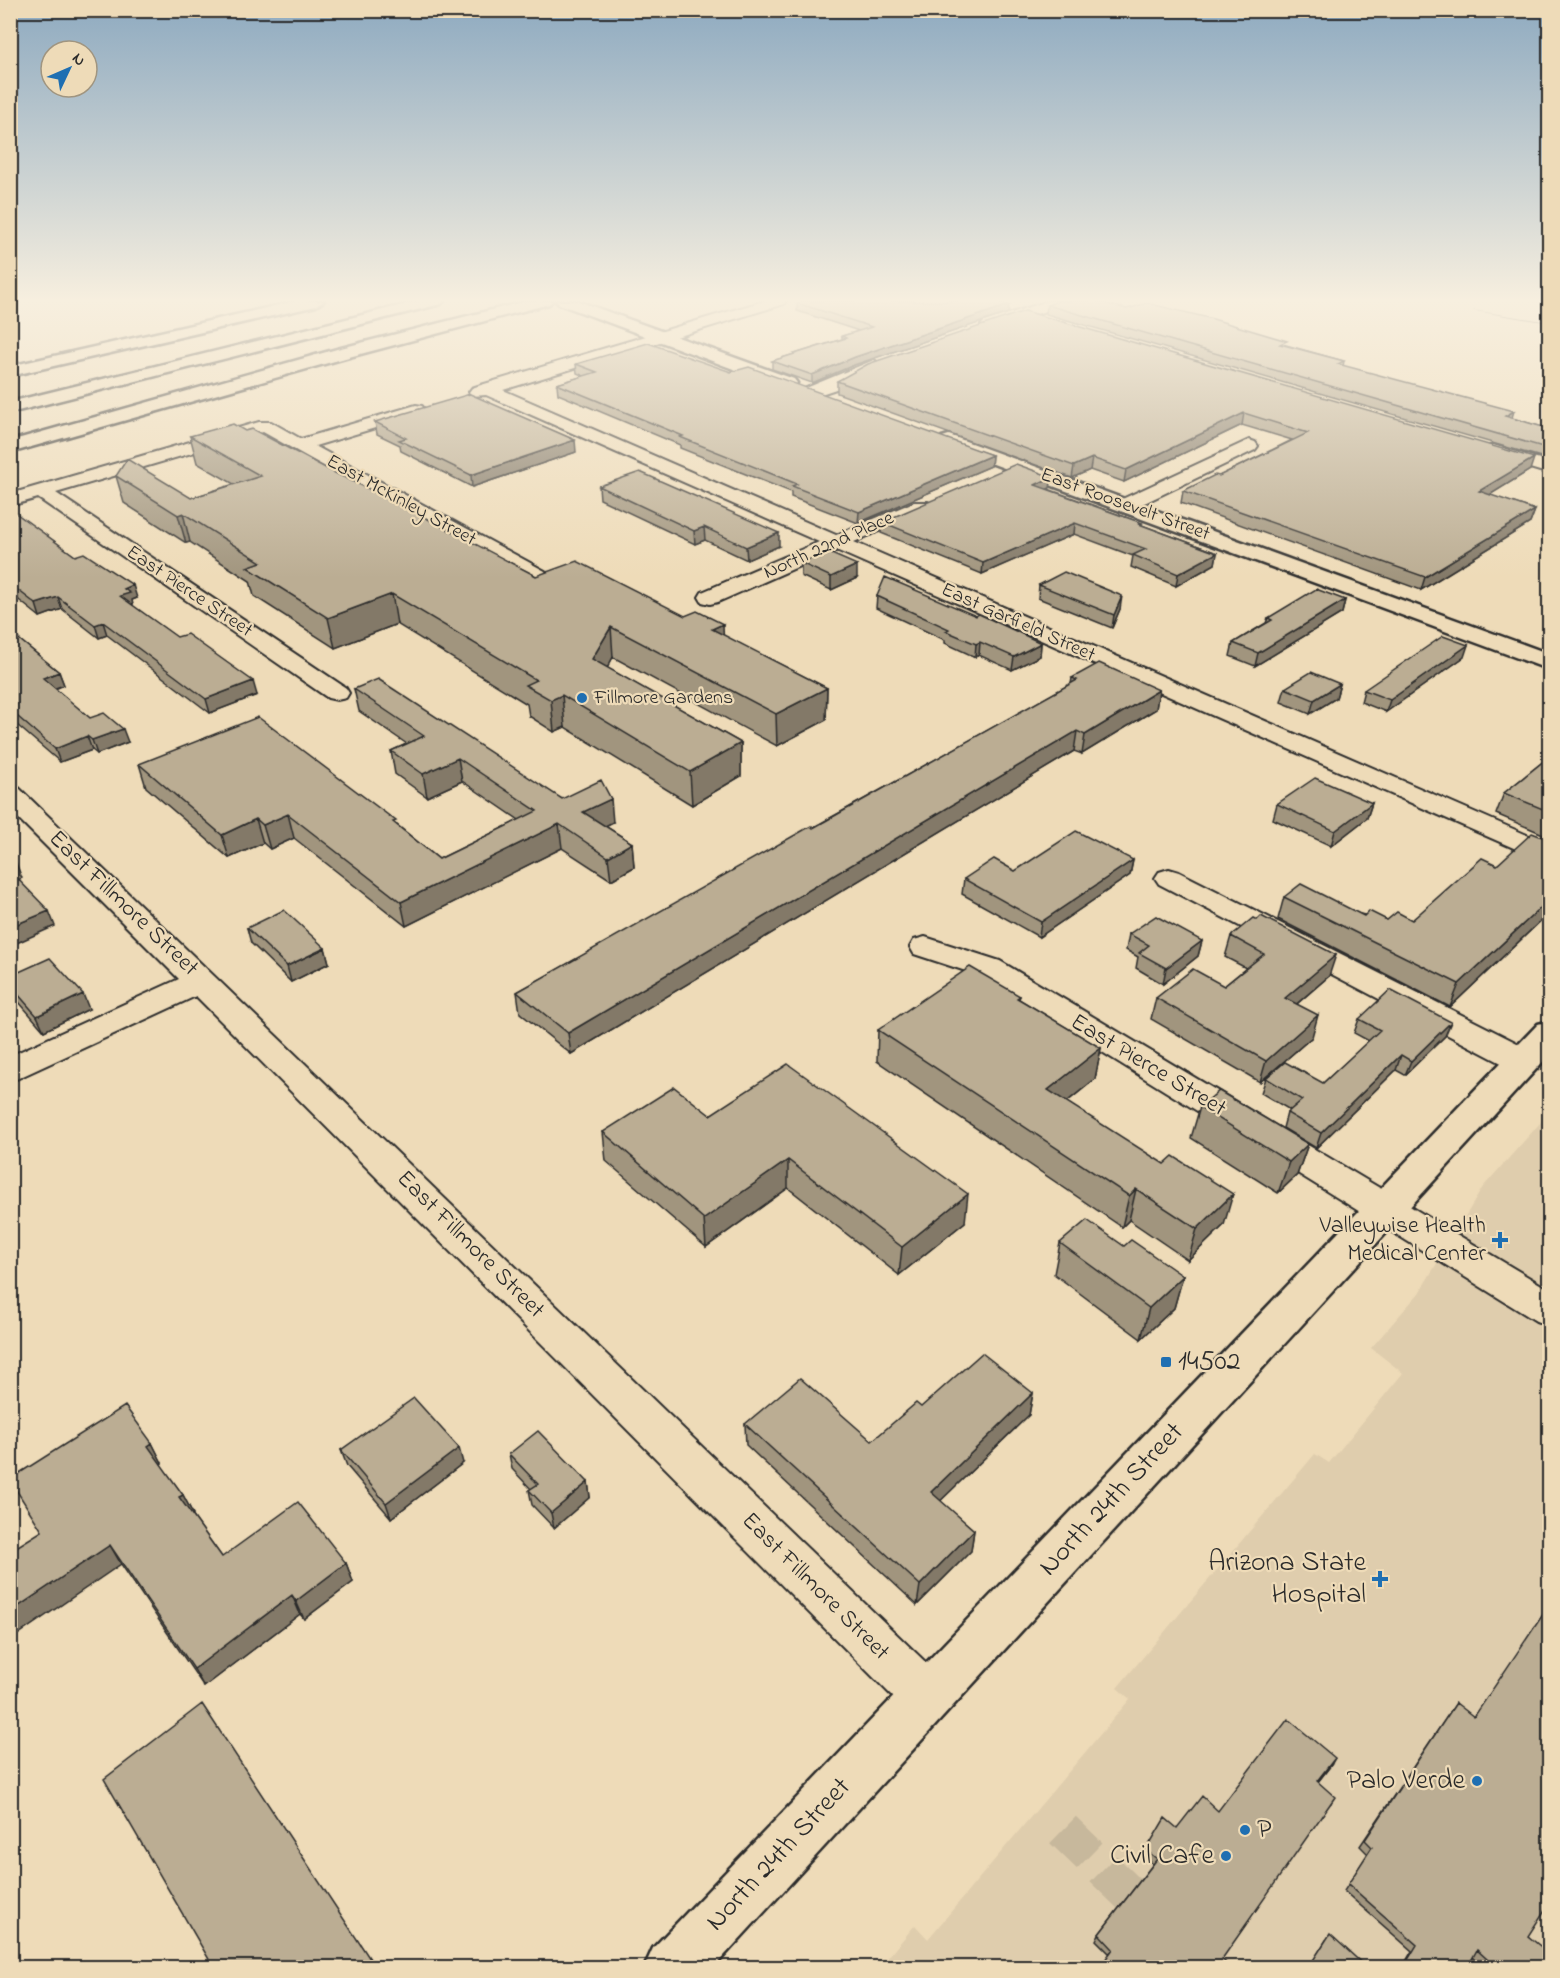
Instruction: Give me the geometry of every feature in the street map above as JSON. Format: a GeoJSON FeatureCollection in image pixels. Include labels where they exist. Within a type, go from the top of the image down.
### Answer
{"type":"FeatureCollection","features":[{"type":"Feature","properties":{"kind":"main road"},"geometry":{"type":"LineString","coordinates":[[10,408],[68,393]]}},
{"type":"Feature","properties":{"kind":"main road"},"geometry":{"type":"LineString","coordinates":[[125,396],[135,393]]}},
{"type":"Feature","properties":{"kind":"main road"},"geometry":{"type":"LineString","coordinates":[[10,436],[170,393]]}},
{"type":"Feature","properties":{"kind":"main road"},"geometry":{"type":"LineString","coordinates":[[10,447],[200,393]]}},
{"type":"Feature","properties":{"kind":"main road"},"geometry":{"type":"LineString","coordinates":[[816,393],[846,404]]}},
{"type":"Feature","properties":{"kind":"main road","name":"East Roosevelt Street"},"geometry":{"type":"LineString","coordinates":[[936,437],[1550,663]]}},
{"type":"Feature","properties":{"kind":"main road","name":"North 24th Street"},"geometry":{"type":"LineString","coordinates":[[673,1968],[1550,1032]]}},
{"type":"Feature","properties":{"kind":"street"},"geometry":{"type":"LineString","coordinates":[[465,396],[473,393]]}},
{"type":"Feature","properties":{"kind":"street","name":"East Garfield Street"},"geometry":{"type":"LineString","coordinates":[[497,393],[1550,856]]}},
{"type":"Feature","properties":{"kind":"street"},"geometry":{"type":"LineString","coordinates":[[299,446],[433,406]]}},
{"type":"Feature","properties":{"kind":"street","name":"East McKinley Street"},"geometry":{"type":"LineString","coordinates":[[41,491],[265,426],[537,576]]}},
{"type":"Feature","properties":{"kind":"street"},"geometry":{"type":"LineString","coordinates":[[1125,505],[1249,446]]}},
{"type":"Feature","properties":{"kind":"street"},"geometry":{"type":"LineString","coordinates":[[1481,448],[1550,468]]}},
{"type":"Feature","properties":{"kind":"street"},"geometry":{"type":"LineString","coordinates":[[990,476],[1015,465]]}},
{"type":"Feature","properties":{"kind":"street"},"geometry":{"type":"LineString","coordinates":[[10,500],[41,491]]}},
{"type":"Feature","properties":{"kind":"street","name":"East Pierce Street"},"geometry":{"type":"LineString","coordinates":[[41,491],[337,693]]}},
{"type":"Feature","properties":{"kind":"street","name":"North 22nd Place"},"geometry":{"type":"LineString","coordinates":[[710,597],[940,497]]}},
{"type":"Feature","properties":{"kind":"street","name":"East Fillmore Street"},"geometry":{"type":"LineString","coordinates":[[10,794],[927,1697]]}},
{"type":"Feature","properties":{"kind":"street"},"geometry":{"type":"LineString","coordinates":[[1169,878],[1523,1060]]}},
{"type":"Feature","properties":{"kind":"street","name":"East Pierce Street"},"geometry":{"type":"LineString","coordinates":[[925,947],[989,968],[1550,1310]]}},
{"type":"Feature","properties":{"kind":"street"},"geometry":{"type":"LineString","coordinates":[[10,1070],[201,981]]}},
{"type":"Feature","properties":{"kind":"shaded area","name":"Arizona State Hospital"},"geometry":{"type":"Polygon","coordinates":[[[1549,1113],[1549,1967],[879,1968],[915,1925],[928,1939],[1130,1699],[1117,1688],[1315,1454],[1329,1463],[1403,1373],[1371,1348],[1419,1293],[1483,1187],[1549,1113]]]}},
{"type":"Feature","properties":{"kind":"building"},"geometry":{"type":"Polygon","coordinates":[[[580,393],[822,393],[992,455],[859,512],[792,486],[797,484],[680,437],[683,436],[580,393]]]}},
{"type":"Feature","properties":{"kind":"building"},"geometry":{"type":"Polygon","coordinates":[[[871,393],[1310,393],[1534,458],[1479,491],[1535,510],[1425,577],[1183,491],[1308,433],[1244,413],[1126,470],[1092,458],[1074,466],[871,393]]]}},
{"type":"Feature","properties":{"kind":"building"},"geometry":{"type":"Polygon","coordinates":[[[1355,393],[1448,393],[1514,411],[1505,416],[1550,429],[1550,449],[1355,393]]]}},
{"type":"Feature","properties":{"kind":"building"},"geometry":{"type":"Polygon","coordinates":[[[470,394],[575,440],[471,475],[399,440],[406,438],[375,422],[470,394]]]}},
{"type":"Feature","properties":{"kind":"building"},"geometry":{"type":"Polygon","coordinates":[[[233,424],[245,431],[252,429],[536,576],[577,561],[685,616],[697,611],[723,624],[712,629],[827,688],[776,714],[611,627],[592,659],[741,743],[690,772],[562,695],[551,700],[525,685],[536,680],[392,594],[328,618],[247,567],[261,562],[183,513],[178,515],[116,476],[127,459],[191,498],[261,476],[190,436],[233,424]]]}},
{"type":"Feature","properties":{"kind":"building"},"geometry":{"type":"Polygon","coordinates":[[[1016,464],[1052,477],[1035,485],[1142,523],[1139,524],[1217,553],[1178,574],[1133,555],[1146,549],[1075,523],[983,563],[882,522],[1016,464]]]}},
{"type":"Feature","properties":{"kind":"building"},"geometry":{"type":"Polygon","coordinates":[[[640,472],[779,533],[746,547],[704,527],[694,531],[599,486],[640,472]]]}},
{"type":"Feature","properties":{"kind":"building"},"geometry":{"type":"Polygon","coordinates":[[[10,509],[75,556],[84,553],[133,585],[124,589],[130,593],[120,596],[177,637],[187,634],[253,681],[206,699],[103,622],[95,625],[58,597],[36,604],[10,584],[10,509]]]}},
{"type":"Feature","properties":{"kind":"building"},"geometry":{"type":"Polygon","coordinates":[[[827,552],[857,565],[831,577],[801,563],[827,552]]]}},
{"type":"Feature","properties":{"kind":"building"},"geometry":{"type":"Polygon","coordinates":[[[1064,572],[1122,596],[1114,615],[1039,585],[1064,572]]]}},
{"type":"Feature","properties":{"kind":"building"},"geometry":{"type":"Polygon","coordinates":[[[885,577],[976,616],[979,614],[1041,643],[1014,657],[980,642],[976,644],[877,596],[885,577]]]}},
{"type":"Feature","properties":{"kind":"building"},"geometry":{"type":"Polygon","coordinates":[[[1316,589],[1345,600],[1258,653],[1233,643],[1272,620],[1268,618],[1316,589]]]}},
{"type":"Feature","properties":{"kind":"building"},"geometry":{"type":"Polygon","coordinates":[[[10,632],[59,672],[43,678],[90,718],[104,713],[123,729],[92,740],[87,736],[55,749],[10,710],[10,632]]]}},
{"type":"Feature","properties":{"kind":"building"},"geometry":{"type":"Polygon","coordinates":[[[1443,636],[1468,645],[1390,700],[1364,690],[1443,636]]]}},
{"type":"Feature","properties":{"kind":"building"},"geometry":{"type":"Polygon","coordinates":[[[1099,663],[1159,690],[1085,735],[1077,731],[568,1033],[517,992],[811,826],[813,828],[1077,680],[1072,678],[1099,663]]]}},
{"type":"Feature","properties":{"kind":"building"},"geometry":{"type":"Polygon","coordinates":[[[1311,672],[1340,684],[1314,700],[1285,688],[1311,672]]]}},
{"type":"Feature","properties":{"kind":"building"},"geometry":{"type":"Polygon","coordinates":[[[378,679],[562,799],[601,780],[611,799],[583,812],[632,843],[608,857],[559,824],[401,902],[288,814],[263,825],[256,819],[222,835],[139,764],[258,717],[396,821],[393,822],[439,859],[537,811],[458,758],[423,774],[391,751],[424,736],[354,689],[378,679]]]}},
{"type":"Feature","properties":{"kind":"building"},"geometry":{"type":"Polygon","coordinates":[[[1550,756],[1550,812],[1504,793],[1550,756]]]}},
{"type":"Feature","properties":{"kind":"building"},"geometry":{"type":"Polygon","coordinates":[[[1315,778],[1372,803],[1335,831],[1277,804],[1315,778]]]}},
{"type":"Feature","properties":{"kind":"building"},"geometry":{"type":"Polygon","coordinates":[[[1076,831],[1133,860],[1041,922],[964,879],[994,859],[1015,871],[1076,831]]]}},
{"type":"Feature","properties":{"kind":"building"},"geometry":{"type":"Polygon","coordinates":[[[1532,833],[1550,840],[1550,899],[1459,984],[1284,897],[1301,884],[1364,916],[1369,911],[1387,920],[1397,912],[1412,920],[1482,858],[1497,865],[1532,833]]]}},
{"type":"Feature","properties":{"kind":"building"},"geometry":{"type":"Polygon","coordinates":[[[10,871],[49,911],[10,927],[10,871]]]}},
{"type":"Feature","properties":{"kind":"building"},"geometry":{"type":"Polygon","coordinates":[[[284,910],[325,948],[287,966],[247,928],[284,910]]]}},
{"type":"Feature","properties":{"kind":"building"},"geometry":{"type":"Polygon","coordinates":[[[1156,916],[1202,941],[1166,968],[1139,953],[1149,945],[1129,934],[1156,916]]]}},
{"type":"Feature","properties":{"kind":"building"},"geometry":{"type":"Polygon","coordinates":[[[1261,916],[1336,955],[1285,998],[1318,1015],[1266,1061],[1156,998],[1193,969],[1224,986],[1264,954],[1231,936],[1253,918],[1257,920],[1261,916]]]}},
{"type":"Feature","properties":{"kind":"building"},"geometry":{"type":"Polygon","coordinates":[[[50,958],[83,994],[37,1016],[10,985],[10,976],[50,958]]]}},
{"type":"Feature","properties":{"kind":"building"},"geometry":{"type":"Polygon","coordinates":[[[970,967],[1101,1048],[1048,1090],[1164,1164],[1173,1156],[1233,1194],[1197,1229],[1136,1189],[1129,1196],[878,1030],[970,967]]]}},
{"type":"Feature","properties":{"kind":"building"},"geometry":{"type":"Polygon","coordinates":[[[1390,990],[1451,1022],[1411,1061],[1401,1055],[1321,1133],[1287,1113],[1302,1100],[1266,1078],[1285,1062],[1323,1083],[1380,1030],[1359,1019],[1390,990]]]}},
{"type":"Feature","properties":{"kind":"building"},"geometry":{"type":"Polygon","coordinates":[[[788,1064],[968,1194],[902,1247],[788,1160],[704,1219],[603,1132],[674,1087],[710,1115],[788,1064]]]}},
{"type":"Feature","properties":{"kind":"building"},"geometry":{"type":"Polygon","coordinates":[[[1219,1091],[1308,1144],[1289,1162],[1200,1107],[1219,1091]]]}},
{"type":"Feature","properties":{"kind":"building"},"geometry":{"type":"Polygon","coordinates":[[[1087,1220],[1124,1246],[1131,1240],[1183,1276],[1149,1308],[1060,1243],[1087,1220]]]}},
{"type":"Feature","properties":{"kind":"building"},"geometry":{"type":"Polygon","coordinates":[[[982,1353],[1033,1393],[931,1492],[974,1530],[920,1585],[745,1424],[800,1378],[872,1441],[916,1403],[921,1407],[982,1353]]]}},
{"type":"Feature","properties":{"kind":"building"},"geometry":{"type":"Polygon","coordinates":[[[414,1398],[459,1448],[386,1503],[341,1450],[414,1398]]]}},
{"type":"Feature","properties":{"kind":"building"},"geometry":{"type":"Polygon","coordinates":[[[125,1406],[152,1443],[148,1446],[183,1495],[179,1497],[222,1557],[298,1502],[346,1563],[296,1601],[292,1595],[194,1669],[110,1545],[10,1612],[10,1551],[42,1531],[10,1479],[125,1406]]]}},
{"type":"Feature","properties":{"kind":"building"},"geometry":{"type":"Polygon","coordinates":[[[538,1431],[588,1482],[551,1513],[529,1490],[538,1484],[509,1454],[538,1431]]]}},
{"type":"Feature","properties":{"kind":"building","name":"Palo Verde"},"geometry":{"type":"Polygon","coordinates":[[[1550,1604],[1550,1902],[1528,1936],[1550,1954],[1550,1968],[1497,1968],[1477,1950],[1467,1968],[1403,1968],[1417,1945],[1348,1884],[1372,1847],[1365,1840],[1456,1703],[1474,1717],[1550,1604]]]}},
{"type":"Feature","properties":{"kind":"building"},"geometry":{"type":"Polygon","coordinates":[[[202,1704],[376,1968],[214,1968],[104,1779],[202,1704]]]}},
{"type":"Feature","properties":{"kind":"building","name":"P"},"geometry":{"type":"Polygon","coordinates":[[[1288,1719],[1335,1758],[1317,1781],[1335,1797],[1222,1959],[1231,1968],[1099,1968],[1113,1949],[1099,1934],[1157,1859],[1146,1850],[1165,1818],[1177,1828],[1202,1796],[1218,1811],[1288,1719]]]}},
{"type":"Feature","properties":{"kind":"building"},"geometry":{"type":"Polygon","coordinates":[[[1330,1934],[1367,1968],[1318,1968],[1312,1962],[1330,1934]]]}},
{"type":"Feature","properties":{"kind":"tunnel"},"geometry":{"type":"LineString","coordinates":[[1063,1830],[1152,1916]]}},
{"type":"Feature","properties":{"kind":"place","name":"Fillmore Gardens"},"geometry":{"type":"Point","coordinates":[582,698]}},
{"type":"Feature","properties":{"kind":"place","name":"Valleywise Health Medical Center"},"geometry":{"type":"Point","coordinates":[1500,1240]}},
{"type":"Feature","properties":{"kind":"place","name":"14502"},"geometry":{"type":"Point","coordinates":[1166,1362]}},
{"type":"Feature","properties":{"kind":"place","name":"Arizona State Hospital"},"geometry":{"type":"Point","coordinates":[1380,1579]}},
{"type":"Feature","properties":{"kind":"place","name":"Palo Verde"},"geometry":{"type":"Point","coordinates":[1477,1781]}},
{"type":"Feature","properties":{"kind":"place","name":"P"},"geometry":{"type":"Point","coordinates":[1245,1830]}},
{"type":"Feature","properties":{"kind":"place","name":"Civil Cafe"},"geometry":{"type":"Point","coordinates":[1226,1856]}}]}
